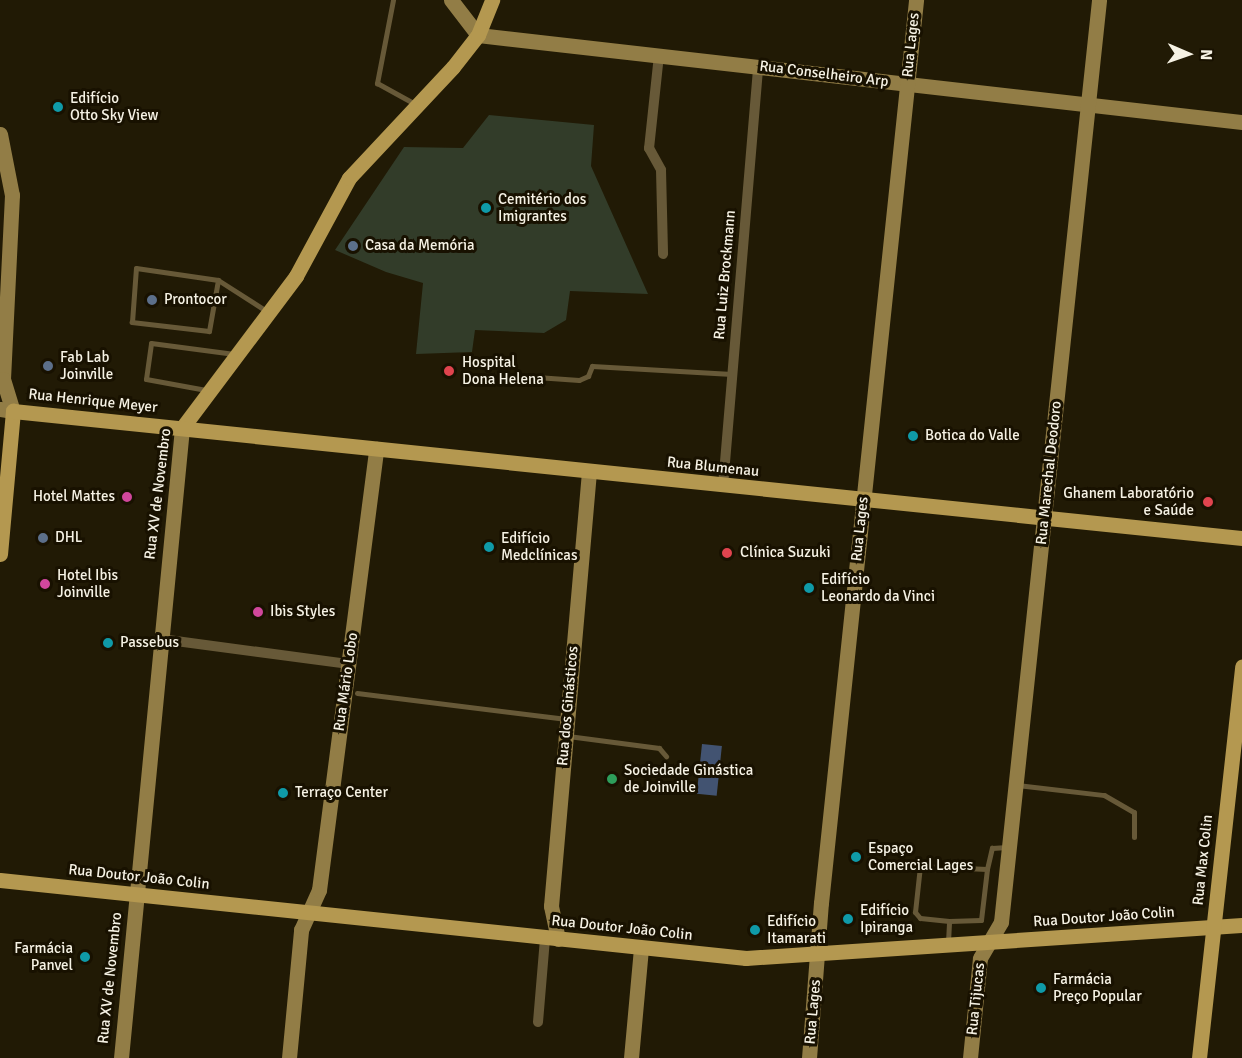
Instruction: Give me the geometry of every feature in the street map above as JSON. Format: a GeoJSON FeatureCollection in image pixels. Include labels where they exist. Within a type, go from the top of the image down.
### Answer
{"type":"FeatureCollection","features":[{"type":"Feature","properties":{"kind":"main road"},"geometry":{"type":"LineString","coordinates":[[451,0],[478,35]]}},
{"type":"Feature","properties":{"kind":"main road","name":"Rua XV de Novembro"},"geometry":{"type":"LineString","coordinates":[[121,1058],[182,428],[296,276],[349,178],[478,35],[492,0]]}},
{"type":"Feature","properties":{"kind":"main road","name":"Rua Lages"},"geometry":{"type":"LineString","coordinates":[[809,1058],[817,954],[916,0]]}},
{"type":"Feature","properties":{"kind":"main road","name":"Rua Marechal Deodoro"},"geometry":{"type":"LineString","coordinates":[[990,942],[1001,922],[1099,0]]}},
{"type":"Feature","properties":{"kind":"main road","name":"Rua Conselheiro Arp"},"geometry":{"type":"LineString","coordinates":[[478,35],[1242,122]]}},
{"type":"Feature","properties":{"kind":"main road"},"geometry":{"type":"LineString","coordinates":[[0,134],[12,195],[2,384],[7,410],[0,554]]}},
{"type":"Feature","properties":{"kind":"main road","name":"Rua Henrique Meyer"},"geometry":{"type":"LineString","coordinates":[[7,410],[182,428]]}},
{"type":"Feature","properties":{"kind":"main road","name":"Rua Blumenau"},"geometry":{"type":"LineString","coordinates":[[182,428],[723,486],[1242,538]]}},
{"type":"Feature","properties":{"kind":"main road","name":"Rua Mário Lobo"},"geometry":{"type":"LineString","coordinates":[[289,1058],[301,930],[319,890],[376,449]]}},
{"type":"Feature","properties":{"kind":"main road","name":"Rua dos Ginásticos"},"geometry":{"type":"LineString","coordinates":[[552,939],[551,906],[589,472]]}},
{"type":"Feature","properties":{"kind":"main road","name":"Rua Max Colin"},"geometry":{"type":"LineString","coordinates":[[1199,1058],[1242,666]]}},
{"type":"Feature","properties":{"kind":"main road","name":"Rua Doutor João Colin"},"geometry":{"type":"LineString","coordinates":[[0,880],[746,958],[1242,925]]}},
{"type":"Feature","properties":{"kind":"main road","name":"Rua Tijucas"},"geometry":{"type":"LineString","coordinates":[[970,1058],[980,958],[990,942]]}},
{"type":"Feature","properties":{"kind":"main road"},"geometry":{"type":"LineString","coordinates":[[632,1058],[641,948]]}},
{"type":"Feature","properties":{"kind":"street"},"geometry":{"type":"LineString","coordinates":[[659,55],[649,148],[661,170],[663,254]]}},
{"type":"Feature","properties":{"kind":"street","name":"Rua Luiz Brockmann"},"geometry":{"type":"LineString","coordinates":[[723,486],[758,67]]}},
{"type":"Feature","properties":{"kind":"street"},"geometry":{"type":"LineString","coordinates":[[161,639],[349,664]]}},
{"type":"Feature","properties":{"kind":"street"},"geometry":{"type":"LineString","coordinates":[[538,1022],[552,939]]}},
{"type":"Feature","properties":{"kind":"lane"},"geometry":{"type":"LineString","coordinates":[[393,0],[377,82],[416,105]]}},
{"type":"Feature","properties":{"kind":"lane"},"geometry":{"type":"LineString","coordinates":[[218,280],[209,331],[132,322],[136,268],[218,280],[269,312]]}},
{"type":"Feature","properties":{"kind":"lane"},"geometry":{"type":"LineString","coordinates":[[209,391],[146,379],[151,343],[236,355]]}},
{"type":"Feature","properties":{"kind":"lane"},"geometry":{"type":"LineString","coordinates":[[522,376],[579,380],[588,376],[592,366],[732,374]]}},
{"type":"Feature","properties":{"kind":"lane"},"geometry":{"type":"LineString","coordinates":[[357,693],[567,719]]}},
{"type":"Feature","properties":{"kind":"lane"},"geometry":{"type":"LineString","coordinates":[[566,735],[658,748],[666,756]]}},
{"type":"Feature","properties":{"kind":"lane"},"geometry":{"type":"LineString","coordinates":[[1016,784],[1104,795],[1134,812],[1134,837]]}},
{"type":"Feature","properties":{"kind":"lane"},"geometry":{"type":"LineString","coordinates":[[987,869],[920,866],[917,916],[949,921],[981,920],[992,848],[1009,847]]}},
{"type":"Feature","properties":{"kind":"lane"},"geometry":{"type":"LineString","coordinates":[[948,945],[949,921]]}},
{"type":"Feature","properties":{"kind":"green space","name":"Cemitério dos Imigrantes"},"geometry":{"type":"Polygon","coordinates":[[[489,115],[594,125],[591,166],[648,294],[570,291],[566,320],[544,333],[475,330],[472,352],[416,354],[423,283],[386,272],[335,250],[404,147],[463,148],[489,115]]]}},
{"type":"Feature","properties":{"kind":"water"},"geometry":{"type":"Polygon","coordinates":[[[702,744],[722,746],[717,796],[697,794],[702,744]]]}},
{"type":"Feature","properties":{"kind":"place","name":"Edifício Otto Sky View"},"geometry":{"type":"Point","coordinates":[58,107]}},
{"type":"Feature","properties":{"kind":"place","name":"Cemitério dos Imigrantes"},"geometry":{"type":"Point","coordinates":[486,208]}},
{"type":"Feature","properties":{"kind":"place","name":"Casa da Memória"},"geometry":{"type":"Point","coordinates":[353,246]}},
{"type":"Feature","properties":{"kind":"place","name":"Prontocor"},"geometry":{"type":"Point","coordinates":[152,300]}},
{"type":"Feature","properties":{"kind":"place","name":"Fab Lab Joinville"},"geometry":{"type":"Point","coordinates":[48,366]}},
{"type":"Feature","properties":{"kind":"place","name":"Hospital Dona Helena"},"geometry":{"type":"Point","coordinates":[449,371]}},
{"type":"Feature","properties":{"kind":"place","name":"Botica do Valle"},"geometry":{"type":"Point","coordinates":[913,436]}},
{"type":"Feature","properties":{"kind":"place","name":"Hotel Mattes"},"geometry":{"type":"Point","coordinates":[127,497]}},
{"type":"Feature","properties":{"kind":"place","name":"Ghanem Laboratório e Saúde"},"geometry":{"type":"Point","coordinates":[1208,502]}},
{"type":"Feature","properties":{"kind":"place","name":"DHL"},"geometry":{"type":"Point","coordinates":[43,538]}},
{"type":"Feature","properties":{"kind":"place","name":"Edifício Medclínicas"},"geometry":{"type":"Point","coordinates":[489,547]}},
{"type":"Feature","properties":{"kind":"place","name":"Clínica Suzuki"},"geometry":{"type":"Point","coordinates":[727,553]}},
{"type":"Feature","properties":{"kind":"place","name":"Hotel Ibis Joinville"},"geometry":{"type":"Point","coordinates":[45,584]}},
{"type":"Feature","properties":{"kind":"place","name":"Edifício Leonardo da Vinci"},"geometry":{"type":"Point","coordinates":[809,588]}},
{"type":"Feature","properties":{"kind":"place","name":"Ibis Styles"},"geometry":{"type":"Point","coordinates":[258,612]}},
{"type":"Feature","properties":{"kind":"place","name":"Passebus"},"geometry":{"type":"Point","coordinates":[108,643]}},
{"type":"Feature","properties":{"kind":"place","name":"Sociedade Ginástica de Joinville"},"geometry":{"type":"Point","coordinates":[612,779]}},
{"type":"Feature","properties":{"kind":"place","name":"Terraço Center"},"geometry":{"type":"Point","coordinates":[283,793]}},
{"type":"Feature","properties":{"kind":"place","name":"Espaço Comercial Lages"},"geometry":{"type":"Point","coordinates":[856,857]}},
{"type":"Feature","properties":{"kind":"place","name":"Edifício Ipiranga"},"geometry":{"type":"Point","coordinates":[848,919]}},
{"type":"Feature","properties":{"kind":"place","name":"Edifício Itamarati"},"geometry":{"type":"Point","coordinates":[755,930]}},
{"type":"Feature","properties":{"kind":"place","name":"Farmácia Panvel"},"geometry":{"type":"Point","coordinates":[85,957]}},
{"type":"Feature","properties":{"kind":"place","name":"Farmácia Preço Popular"},"geometry":{"type":"Point","coordinates":[1041,988]}}]}
